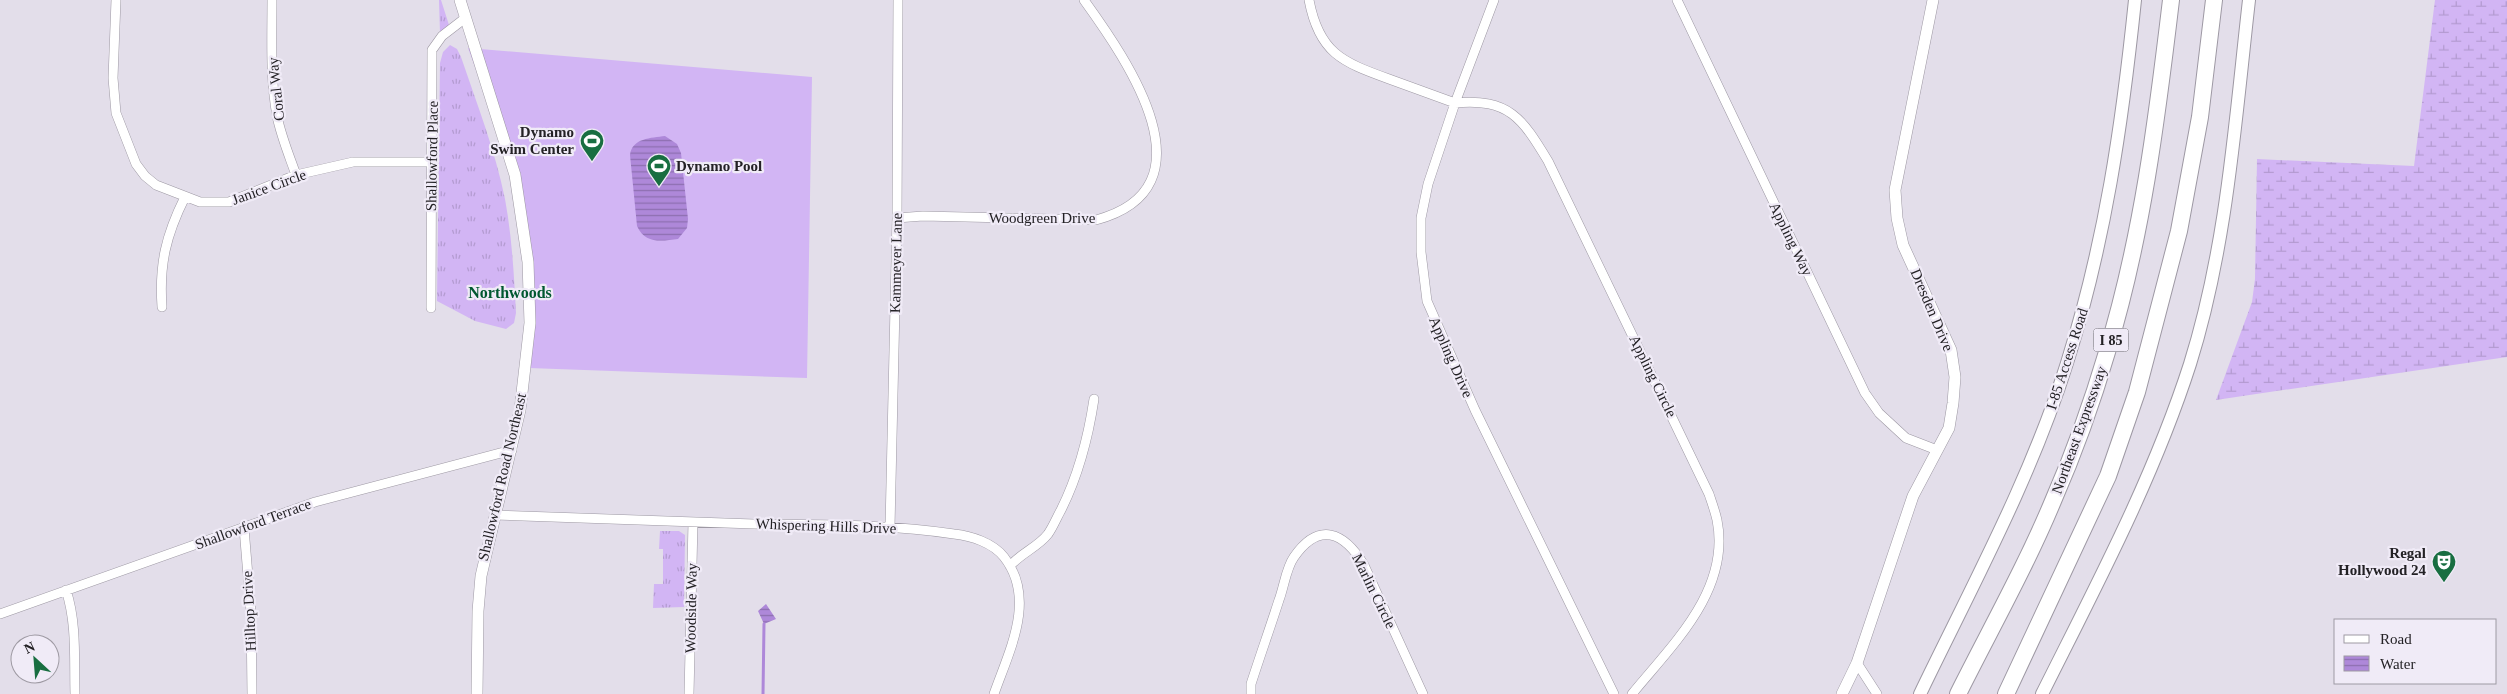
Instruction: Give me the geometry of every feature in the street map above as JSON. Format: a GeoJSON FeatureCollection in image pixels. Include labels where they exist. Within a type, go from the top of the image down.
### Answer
{"type":"FeatureCollection","features":[{"type":"Feature","properties":{"kind":"highway","name":"Northeast Expressway"},"geometry":{"type":"LineString","coordinates":[[1958,694],[2053,502],[2081,430],[2108,351],[2131,259],[2149,165],[2171,0]]}},
{"type":"Feature","properties":{"kind":"highway","name":"I 85"},"geometry":{"type":"LineString","coordinates":[[2006,694],[2108,476],[2137,392],[2179,231],[2200,117],[2214,0]]}},
{"type":"Feature","properties":{"kind":"main road","name":"I-85 Access Road"},"geometry":{"type":"LineString","coordinates":[[1920,694],[2005,519],[2040,438],[2066,365],[2097,257],[2111,188],[2121,132],[2135,0]]}},
{"type":"Feature","properties":{"kind":"main road"},"geometry":{"type":"LineString","coordinates":[[2042,694],[2138,498],[2167,432],[2190,362],[2217,255],[2224,218],[2249,0]]}},
{"type":"Feature","properties":{"kind":"street","name":"Janice Circle"},"geometry":{"type":"LineString","coordinates":[[116,0],[113,78],[116,113],[136,164],[145,176],[156,185],[200,202],[229,202],[296,175],[353,162],[431,162]]}},
{"type":"Feature","properties":{"kind":"street","name":"Coral Way"},"geometry":{"type":"LineString","coordinates":[[272,0],[272,53],[277,115],[283,140],[296,175]]}},
{"type":"Feature","properties":{"kind":"street","name":"Shallowford Road Northeast"},"geometry":{"type":"LineString","coordinates":[[460,0],[464,19],[515,175],[528,262],[530,323],[520,410],[512,450],[484,554],[478,610],[477,694]]}},
{"type":"Feature","properties":{"kind":"street","name":"Kammeyer Lane"},"geometry":{"type":"LineString","coordinates":[[890,527],[897,218],[898,0]]}},
{"type":"Feature","properties":{"kind":"street","name":"Woodgreen Drive"},"geometry":{"type":"LineString","coordinates":[[897,218],[923,216],[1096,220],[1117,215],[1133,204],[1148,188],[1157,168],[1158,160],[1154,127],[1137,84],[1113,40],[1084,0]]}},
{"type":"Feature","properties":{"kind":"street","name":"Appling Circle"},"geometry":{"type":"LineString","coordinates":[[1308,0],[1320,35],[1334,53],[1352,65],[1455,103],[1469,102],[1496,105],[1515,114],[1532,133],[1548,161],[1709,494],[1717,520],[1718,544],[1716,562],[1706,595],[1688,626],[1632,694]]}},
{"type":"Feature","properties":{"kind":"street","name":"Appling Drive"},"geometry":{"type":"LineString","coordinates":[[1494,0],[1455,103],[1428,184],[1421,218],[1421,252],[1427,301],[1475,410],[1614,694]]}},
{"type":"Feature","properties":{"kind":"street","name":"Appling Way"},"geometry":{"type":"LineString","coordinates":[[1677,0],[1865,393],[1878,413],[1906,438],[1937,450]]}},
{"type":"Feature","properties":{"kind":"street","name":"Dresden Drive"},"geometry":{"type":"LineString","coordinates":[[1842,694],[1857,663],[1913,496],[1949,428],[1956,377],[1951,350],[1903,246],[1896,218],[1894,190],[1933,0]]}},
{"type":"Feature","properties":{"kind":"street","name":"Shallowford Place"},"geometry":{"type":"LineString","coordinates":[[430,308],[432,50],[442,36],[464,19]]}},
{"type":"Feature","properties":{"kind":"street"},"geometry":{"type":"LineString","coordinates":[[162,307],[160,284],[170,227],[185,197]]}},
{"type":"Feature","properties":{"kind":"street"},"geometry":{"type":"LineString","coordinates":[[1010,566],[1033,550],[1049,533],[1078,471],[1087,442],[1094,399]]}},
{"type":"Feature","properties":{"kind":"street","name":"Shallowford Terrace"},"geometry":{"type":"LineString","coordinates":[[0,614],[315,502],[512,450]]}},
{"type":"Feature","properties":{"kind":"street","name":"Whispering Hills Drive"},"geometry":{"type":"LineString","coordinates":[[496,514],[890,527],[972,538],[990,545],[1003,556],[1010,566],[1021,606],[1016,629],[994,694]]}},
{"type":"Feature","properties":{"kind":"street","name":"Woodside Way"},"geometry":{"type":"LineString","coordinates":[[689,694],[693,522]]}},
{"type":"Feature","properties":{"kind":"street","name":"Hilltop Drive"},"geometry":{"type":"LineString","coordinates":[[244,528],[251,612],[252,694]]}},
{"type":"Feature","properties":{"kind":"street","name":"Marlin Circle"},"geometry":{"type":"LineString","coordinates":[[1251,694],[1251,684],[1293,559],[1308,540],[1322,535],[1344,539],[1353,547],[1364,565],[1423,694]]}},
{"type":"Feature","properties":{"kind":"street"},"geometry":{"type":"LineString","coordinates":[[66,590],[71,604],[73,626],[75,694]]}},
{"type":"Feature","properties":{"kind":"street"},"geometry":{"type":"LineString","coordinates":[[1857,663],[1877,694]]}},
{"type":"Feature","properties":{"kind":"green space"},"geometry":{"type":"Polygon","coordinates":[[[439,0],[441,0],[449,25],[440,33],[439,0]]]}},
{"type":"Feature","properties":{"kind":"green space"},"geometry":{"type":"Polygon","coordinates":[[[2435,0],[2507,0],[2507,357],[2216,400],[2252,302],[2255,279],[2257,159],[2414,166],[2435,0]]]}},
{"type":"Feature","properties":{"kind":"green space"},"geometry":{"type":"Polygon","coordinates":[[[450,45],[457,49],[461,57],[491,145],[505,199],[511,242],[516,313],[514,323],[506,329],[475,321],[437,301],[440,63],[443,52],[450,45]]]}},
{"type":"Feature","properties":{"kind":"green space"},"geometry":{"type":"Polygon","coordinates":[[[468,48],[812,77],[807,378],[529,368],[527,273],[510,161],[468,48]]]}},
{"type":"Feature","properties":{"kind":"green space"},"geometry":{"type":"Polygon","coordinates":[[[660,531],[679,531],[685,535],[684,607],[653,608],[654,584],[663,584],[663,549],[659,549],[660,531]]]}},
{"type":"Feature","properties":{"kind":"water","name":"Dynamo Pool"},"geometry":{"type":"Polygon","coordinates":[[[665,136],[677,144],[681,153],[688,219],[687,228],[678,239],[660,241],[644,236],[637,226],[630,155],[634,145],[638,142],[648,138],[665,136]]]}},
{"type":"Feature","properties":{"kind":"water"},"geometry":{"type":"Polygon","coordinates":[[[766,604],[776,619],[764,624],[758,611],[766,604]]]}},
{"type":"Feature","properties":{"kind":"waterway"},"geometry":{"type":"LineString","coordinates":[[763,694],[764,624]]}},
{"type":"Feature","properties":{"kind":"place","name":"Dynamo Swim Center"},"geometry":{"type":"Point","coordinates":[592,162]}},
{"type":"Feature","properties":{"kind":"place","name":"Dynamo Pool"},"geometry":{"type":"Point","coordinates":[659,187]}},
{"type":"Feature","properties":{"kind":"place","name":"Regal Hollywood 24"},"geometry":{"type":"Point","coordinates":[2444,583]}},
{"type":"Feature","properties":{"kind":"district","name":"Northwoods"},"geometry":{"type":"Point","coordinates":[510,292]}}]}
